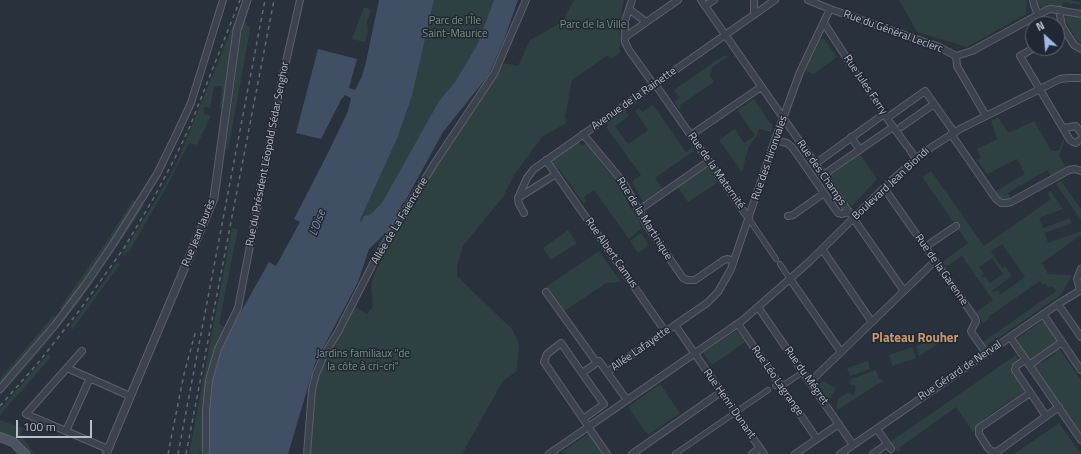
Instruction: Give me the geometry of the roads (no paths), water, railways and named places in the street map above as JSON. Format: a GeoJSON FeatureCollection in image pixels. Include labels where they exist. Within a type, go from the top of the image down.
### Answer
{"type":"FeatureCollection","features":[{"type":"Feature","properties":{"kind":"main road"},"geometry":{"type":"LineString","coordinates":[[0,437],[13,442],[24,454]]}},
{"type":"Feature","properties":{"kind":"street"},"geometry":{"type":"LineString","coordinates":[[0,390],[46,336],[88,281],[157,174],[178,133],[191,103],[223,0]]}},
{"type":"Feature","properties":{"kind":"street","name":"Rue Jean Jaurès"},"geometry":{"type":"LineString","coordinates":[[107,451],[214,198],[238,30],[247,0]]}},
{"type":"Feature","properties":{"kind":"street","name":"Rue du Président Léopold Sédar Senghor"},"geometry":{"type":"LineString","coordinates":[[206,454],[207,399],[210,375],[218,348],[238,308],[283,75],[300,0]]}},
{"type":"Feature","properties":{"kind":"street","name":"Allée de La Faïencerie"},"geometry":{"type":"LineString","coordinates":[[307,454],[312,390],[324,356],[377,256],[436,161],[494,74],[526,0]]}},
{"type":"Feature","properties":{"kind":"street"},"geometry":{"type":"LineString","coordinates":[[625,37],[625,21],[632,0]]}},
{"type":"Feature","properties":{"kind":"street"},"geometry":{"type":"LineString","coordinates":[[625,37],[678,0]]}},
{"type":"Feature","properties":{"kind":"street"},"geometry":{"type":"LineString","coordinates":[[703,3],[714,0]]}},
{"type":"Feature","properties":{"kind":"street"},"geometry":{"type":"LineString","coordinates":[[754,0],[754,15]]}},
{"type":"Feature","properties":{"kind":"street","name":"Avenue de la Rainette"},"geometry":{"type":"LineString","coordinates":[[518,198],[532,171],[546,160],[775,0]]}},
{"type":"Feature","properties":{"kind":"street","name":"Rue du Général Leclerc"},"geometry":{"type":"LineString","coordinates":[[808,0],[939,48],[956,56]]}},
{"type":"Feature","properties":{"kind":"street"},"geometry":{"type":"LineString","coordinates":[[1033,0],[1038,15]]}},
{"type":"Feature","properties":{"kind":"street","name":"Rue des Champs"},"geometry":{"type":"LineString","coordinates":[[703,3],[904,291]]}},
{"type":"Feature","properties":{"kind":"street"},"geometry":{"type":"LineString","coordinates":[[629,9],[646,22]]}},
{"type":"Feature","properties":{"kind":"street","name":"Rue des Hironvales"},"geometry":{"type":"LineString","coordinates":[[707,303],[718,292],[730,273],[800,72],[830,9]]}},
{"type":"Feature","properties":{"kind":"street"},"geometry":{"type":"LineString","coordinates":[[986,116],[956,64],[956,56],[972,51],[1049,9],[1081,14]]}},
{"type":"Feature","properties":{"kind":"street"},"geometry":{"type":"LineString","coordinates":[[1059,10],[1062,26],[1074,45],[1081,48]]}},
{"type":"Feature","properties":{"kind":"street","name":"Rue Jules Ferry"},"geometry":{"type":"LineString","coordinates":[[824,23],[916,159]]}},
{"type":"Feature","properties":{"kind":"street","name":"Rue de la Maternité"},"geometry":{"type":"LineString","coordinates":[[625,37],[629,50],[691,135],[776,259]]}},
{"type":"Feature","properties":{"kind":"street"},"geometry":{"type":"LineString","coordinates":[[1025,53],[1020,56],[1063,128],[1073,142],[1078,142],[1081,139]]}},
{"type":"Feature","properties":{"kind":"street","name":"Boulevard Jean Biondi"},"geometry":{"type":"LineString","coordinates":[[586,423],[627,400],[738,324],[790,279],[916,159],[952,133],[1062,78],[1081,78]]}},
{"type":"Feature","properties":{"kind":"street"},"geometry":{"type":"LineString","coordinates":[[691,135],[761,87]]}},
{"type":"Feature","properties":{"kind":"street"},"geometry":{"type":"LineString","coordinates":[[815,164],[851,137],[925,91],[996,199],[1001,203],[1011,202],[1069,170],[1075,169],[1081,171]]}},
{"type":"Feature","properties":{"kind":"street"},"geometry":{"type":"LineString","coordinates":[[901,127],[934,104]]}},
{"type":"Feature","properties":{"kind":"street"},"geometry":{"type":"LineString","coordinates":[[1063,128],[1076,126],[1081,133]]}},
{"type":"Feature","properties":{"kind":"street"},"geometry":{"type":"LineString","coordinates":[[823,175],[890,129]]}},
{"type":"Feature","properties":{"kind":"street","name":"Rue de la Martinique"},"geometry":{"type":"LineString","coordinates":[[583,134],[623,182],[648,227],[681,276],[685,279],[697,279],[724,260],[728,259],[734,261]]}},
{"type":"Feature","properties":{"kind":"street"},"geometry":{"type":"LineString","coordinates":[[851,137],[860,150]]}},
{"type":"Feature","properties":{"kind":"street"},"geometry":{"type":"LineString","coordinates":[[776,140],[787,143],[792,147],[838,213],[841,214],[849,212]]}},
{"type":"Feature","properties":{"kind":"street","name":"Rue Albert Camus"},"geometry":{"type":"LineString","coordinates":[[546,160],[665,331]]}},
{"type":"Feature","properties":{"kind":"street"},"geometry":{"type":"LineString","coordinates":[[639,210],[708,161]]}},
{"type":"Feature","properties":{"kind":"street"},"geometry":{"type":"LineString","coordinates":[[524,213],[519,204],[518,198],[556,174]]}},
{"type":"Feature","properties":{"kind":"street","name":"Rue de la Garenne"},"geometry":{"type":"LineString","coordinates":[[884,188],[975,318],[972,333],[986,353]]}},
{"type":"Feature","properties":{"kind":"street"},"geometry":{"type":"LineString","coordinates":[[788,216],[793,215],[824,193]]}},
{"type":"Feature","properties":{"kind":"street"},"geometry":{"type":"LineString","coordinates":[[925,247],[956,226]]}},
{"type":"Feature","properties":{"kind":"street"},"geometry":{"type":"LineString","coordinates":[[822,249],[872,322]]}},
{"type":"Feature","properties":{"kind":"street"},"geometry":{"type":"LineString","coordinates":[[810,382],[935,261]]}},
{"type":"Feature","properties":{"kind":"street"},"geometry":{"type":"LineString","coordinates":[[780,264],[841,352]]}},
{"type":"Feature","properties":{"kind":"street"},"geometry":{"type":"LineString","coordinates":[[1081,269],[1077,279],[1081,290]]}},
{"type":"Feature","properties":{"kind":"street","name":"Rue Gérard de Nerval"},"geometry":{"type":"LineString","coordinates":[[840,454],[1043,314],[1081,290]]}},
{"type":"Feature","properties":{"kind":"street"},"geometry":{"type":"LineString","coordinates":[[546,292],[627,400]]}},
{"type":"Feature","properties":{"kind":"street","name":"Allée Lafayette"},"geometry":{"type":"LineString","coordinates":[[607,372],[707,303]]}},
{"type":"Feature","properties":{"kind":"street"},"geometry":{"type":"LineString","coordinates":[[1058,304],[1081,337]]}},
{"type":"Feature","properties":{"kind":"street","name":"Rue du Mégret"},"geometry":{"type":"LineString","coordinates":[[758,307],[853,445]]}},
{"type":"Feature","properties":{"kind":"street"},"geometry":{"type":"LineString","coordinates":[[1043,314],[1081,370]]}},
{"type":"Feature","properties":{"kind":"street","name":"Rue Léo Lagrange"},"geometry":{"type":"LineString","coordinates":[[738,324],[777,384],[817,439]]}},
{"type":"Feature","properties":{"kind":"street","name":"Rue Henri Dunant"},"geometry":{"type":"LineString","coordinates":[[675,325],[762,451]]}},
{"type":"Feature","properties":{"kind":"street"},"geometry":{"type":"LineString","coordinates":[[1010,337],[1081,440]]}},
{"type":"Feature","properties":{"kind":"street"},"geometry":{"type":"LineString","coordinates":[[1046,416],[1015,370],[1016,366],[1027,362],[1062,342]]}},
{"type":"Feature","properties":{"kind":"street"},"geometry":{"type":"LineString","coordinates":[[553,453],[586,423],[604,404],[561,344],[547,354],[544,362],[586,423],[607,454]]}},
{"type":"Feature","properties":{"kind":"street"},"geometry":{"type":"LineString","coordinates":[[82,351],[26,414],[107,451]]}},
{"type":"Feature","properties":{"kind":"street"},"geometry":{"type":"LineString","coordinates":[[582,373],[594,364]]}},
{"type":"Feature","properties":{"kind":"street"},"geometry":{"type":"LineString","coordinates":[[67,368],[130,396]]}},
{"type":"Feature","properties":{"kind":"street"},"geometry":{"type":"LineString","coordinates":[[777,384],[785,384],[803,372]]}},
{"type":"Feature","properties":{"kind":"street"},"geometry":{"type":"LineString","coordinates":[[66,431],[90,378]]}},
{"type":"Feature","properties":{"kind":"street"},"geometry":{"type":"LineString","coordinates":[[675,454],[768,390]]}},
{"type":"Feature","properties":{"kind":"street"},"geometry":{"type":"LineString","coordinates":[[632,454],[721,392]]}},
{"type":"Feature","properties":{"kind":"street"},"geometry":{"type":"LineString","coordinates":[[1030,393],[979,428],[979,434],[993,453],[998,451],[1059,407]]}},
{"type":"Feature","properties":{"kind":"street"},"geometry":{"type":"LineString","coordinates":[[795,454],[839,424]]}},
{"type":"Feature","properties":{"kind":"street"},"geometry":{"type":"LineString","coordinates":[[873,454],[889,446],[877,429]]}},
{"type":"Feature","properties":{"kind":"street"},"geometry":{"type":"LineString","coordinates":[[752,454],[762,451]]}},
{"type":"Feature","properties":{"kind":"water","name":"L'Oise"},"geometry":{"type":"Polygon","coordinates":[[[379,0],[434,0],[412,96],[397,139],[360,220],[361,222],[364,216],[369,215],[383,201],[439,101],[455,82],[477,45],[494,0],[518,0],[504,40],[488,76],[443,132],[390,229],[369,249],[358,282],[315,363],[288,454],[209,454],[211,386],[220,354],[229,333],[269,262],[276,266],[300,222],[294,219],[348,111],[351,98],[345,95],[321,139],[296,133],[318,49],[357,59],[349,88],[355,90],[362,76],[366,62],[379,0]]]}},
{"type":"Feature","properties":{"kind":"railway"},"geometry":{"type":"LineString","coordinates":[[0,406],[38,363],[79,311],[124,248],[152,201],[190,126],[240,0]]}},
{"type":"Feature","properties":{"kind":"railway"},"geometry":{"type":"LineString","coordinates":[[178,454],[265,0]]}},
{"type":"Feature","properties":{"kind":"railway"},"geometry":{"type":"LineString","coordinates":[[186,454],[274,0]]}},
{"type":"Feature","properties":{"kind":"railway"},"geometry":{"type":"LineString","coordinates":[[168,454],[184,374],[196,330]]}},
{"type":"Feature","properties":{"kind":"district","name":"Plateau Rouher"},"geometry":{"type":"Point","coordinates":[915,339]}},
{"type":"Feature","properties":{"kind":"park label","name":"Parc de la Ville"},"geometry":{"type":"Point","coordinates":[593,25]}},
{"type":"Feature","properties":{"kind":"park label","name":"Parc de l'Île Saint-Maurice"},"geometry":{"type":"Point","coordinates":[455,27]}},
{"type":"Feature","properties":{"kind":"park label","name":"Jardins familiaux \"de la côte à cri-cri\""},"geometry":{"type":"Point","coordinates":[363,360]}}]}
